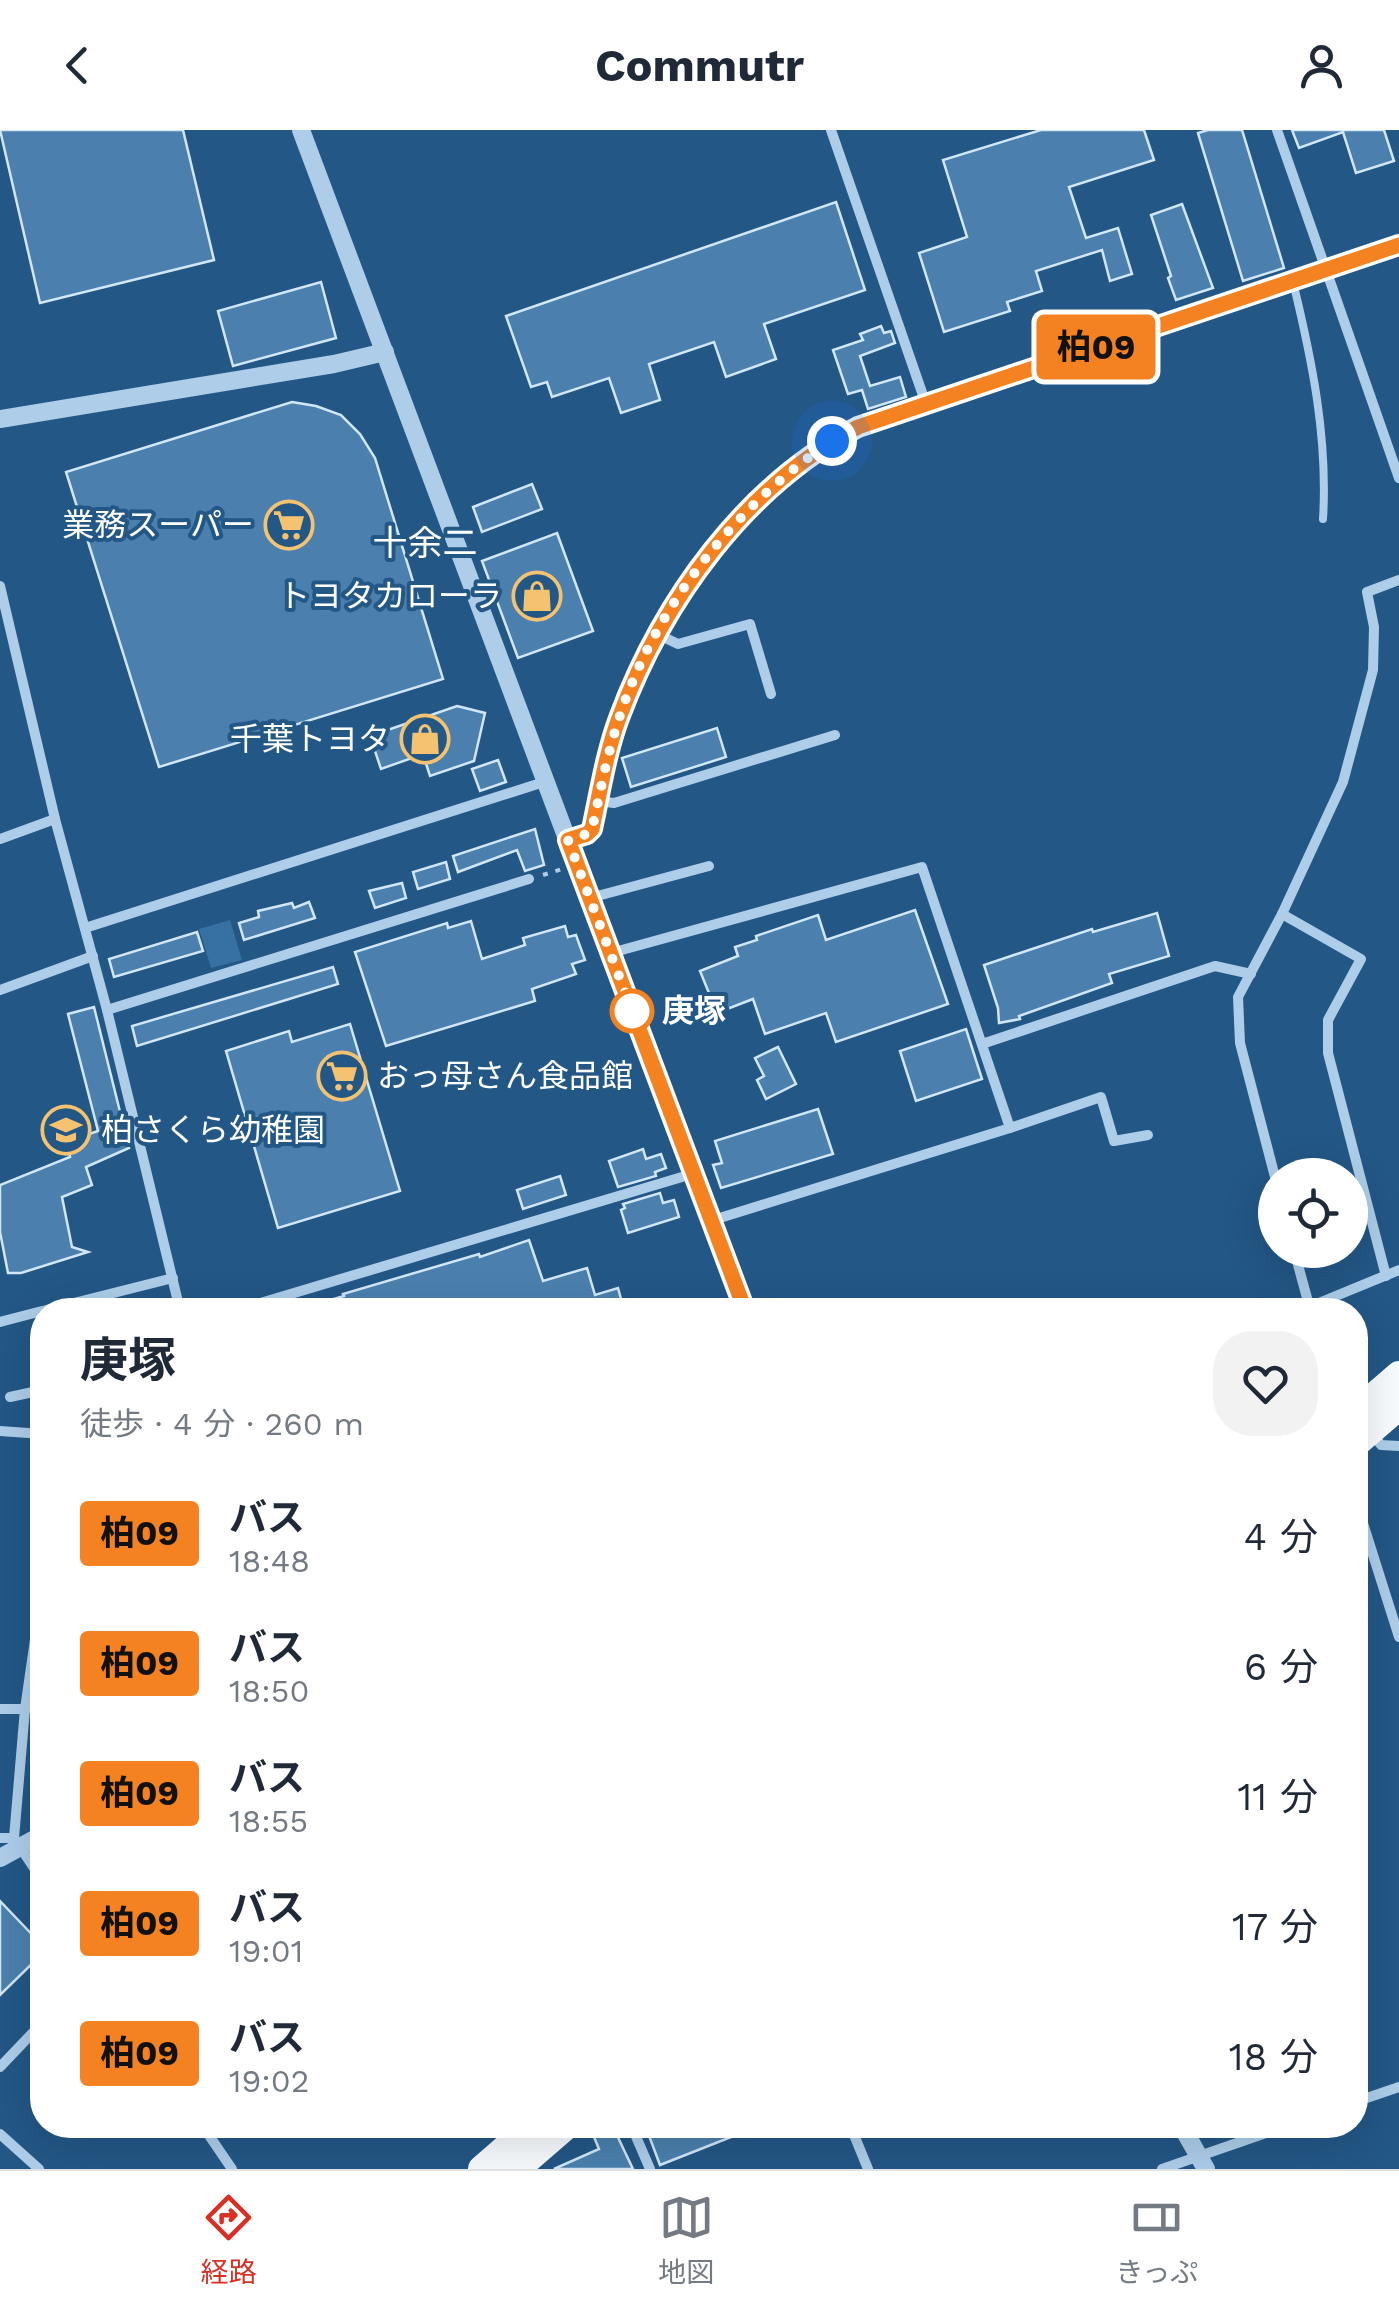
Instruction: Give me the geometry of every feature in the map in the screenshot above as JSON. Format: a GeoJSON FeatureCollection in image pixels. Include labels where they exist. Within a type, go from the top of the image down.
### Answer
{"type":"FeatureCollection","features":[{"type":"Feature","properties":{"kind":"highway"},"geometry":{"type":"LineString","coordinates":[[1368,1410],[1399,1374]]}},
{"type":"Feature","properties":{"kind":"highway"},"geometry":{"type":"LineString","coordinates":[[1368,1417],[1399,1406]]}},
{"type":"Feature","properties":{"kind":"highway"},"geometry":{"type":"LineString","coordinates":[[482,2169],[518,2138]]}},
{"type":"Feature","properties":{"kind":"highway"},"geometry":{"type":"LineString","coordinates":[[516,2169],[552,2138]]}},
{"type":"Feature","properties":{"kind":"street"},"geometry":{"type":"LineString","coordinates":[[301,130],[739,1298]]}},
{"type":"Feature","properties":{"kind":"street"},"geometry":{"type":"LineString","coordinates":[[831,130],[926,404]]}},
{"type":"Feature","properties":{"kind":"street"},"geometry":{"type":"LineString","coordinates":[[1277,130],[1399,478]]}},
{"type":"Feature","properties":{"kind":"street"},"geometry":{"type":"LineString","coordinates":[[568,840],[592,829],[618,721],[658,634],[684,590],[714,549],[778,482],[832,441],[858,427],[1399,245]]}},
{"type":"Feature","properties":{"kind":"street"},"geometry":{"type":"LineString","coordinates":[[0,419],[385,352]]}},
{"type":"Feature","properties":{"kind":"street"},"geometry":{"type":"LineString","coordinates":[[1270,1158],[1240,1043],[1238,997],[1282,914],[1343,782],[1374,670],[1374,626],[1367,592],[1399,580]]}},
{"type":"Feature","properties":{"kind":"street"},"geometry":{"type":"LineString","coordinates":[[0,586],[66,874],[76,914],[86,928],[177,1298]]}},
{"type":"Feature","properties":{"kind":"street"},"geometry":{"type":"LineString","coordinates":[[658,634],[678,644],[750,624],[772,694]]}},
{"type":"Feature","properties":{"kind":"street"},"geometry":{"type":"LineString","coordinates":[[598,801],[614,803],[834,735]]}},
{"type":"Feature","properties":{"kind":"street"},"geometry":{"type":"LineString","coordinates":[[86,928],[544,782]]}},
{"type":"Feature","properties":{"kind":"street"},"geometry":{"type":"LineString","coordinates":[[0,839],[55,820]]}},
{"type":"Feature","properties":{"kind":"street"},"geometry":{"type":"LineString","coordinates":[[590,898],[709,866]]}},
{"type":"Feature","properties":{"kind":"street"},"geometry":{"type":"LineString","coordinates":[[612,954],[922,867],[1010,1128]]}},
{"type":"Feature","properties":{"kind":"street"},"geometry":{"type":"LineString","coordinates":[[107,1010],[529,879]]}},
{"type":"Feature","properties":{"kind":"street"},"geometry":{"type":"LineString","coordinates":[[1282,914],[1361,959],[1328,1020],[1328,1053],[1386,1276]]}},
{"type":"Feature","properties":{"kind":"street"},"geometry":{"type":"LineString","coordinates":[[0,990],[93,956]]}},
{"type":"Feature","properties":{"kind":"street"},"geometry":{"type":"LineString","coordinates":[[982,1044],[1215,966],[1250,974]]}},
{"type":"Feature","properties":{"kind":"street"},"geometry":{"type":"LineString","coordinates":[[710,1221],[1101,1097],[1114,1140],[1148,1135]]}},
{"type":"Feature","properties":{"kind":"street"},"geometry":{"type":"LineString","coordinates":[[277,1298],[692,1174]]}},
{"type":"Feature","properties":{"kind":"street"},"geometry":{"type":"LineString","coordinates":[[1299,1268],[1307,1298]]}},
{"type":"Feature","properties":{"kind":"street"},"geometry":{"type":"LineString","coordinates":[[1334,1298],[1399,1270]]}},
{"type":"Feature","properties":{"kind":"street"},"geometry":{"type":"LineString","coordinates":[[92,1298],[173,1278]]}},
{"type":"Feature","properties":{"kind":"street"},"geometry":{"type":"LineString","coordinates":[[0,1322],[30,1314]]}},
{"type":"Feature","properties":{"kind":"street"},"geometry":{"type":"LineString","coordinates":[[10,1397],[30,1393]]}},
{"type":"Feature","properties":{"kind":"street"},"geometry":{"type":"LineString","coordinates":[[0,1430],[30,1433]]}},
{"type":"Feature","properties":{"kind":"street"},"geometry":{"type":"LineString","coordinates":[[1368,1430],[1381,1444],[1399,1446]]}},
{"type":"Feature","properties":{"kind":"street"},"geometry":{"type":"LineString","coordinates":[[1368,1539],[1399,1637]]}},
{"type":"Feature","properties":{"kind":"street"},"geometry":{"type":"LineString","coordinates":[[30,1674],[16,1842],[30,1862]]}},
{"type":"Feature","properties":{"kind":"street"},"geometry":{"type":"LineString","coordinates":[[0,1708],[30,1708]]}},
{"type":"Feature","properties":{"kind":"street"},"geometry":{"type":"LineString","coordinates":[[0,1838],[16,1842],[30,1838]]}},
{"type":"Feature","properties":{"kind":"street"},"geometry":{"type":"LineString","coordinates":[[0,1858],[16,1842]]}},
{"type":"Feature","properties":{"kind":"street"},"geometry":{"type":"LineString","coordinates":[[0,2068],[30,2036]]}},
{"type":"Feature","properties":{"kind":"street"},"geometry":{"type":"LineString","coordinates":[[1368,2098],[1399,2087]]}},
{"type":"Feature","properties":{"kind":"street"},"geometry":{"type":"LineString","coordinates":[[0,2134],[39,2169]]}},
{"type":"Feature","properties":{"kind":"street"},"geometry":{"type":"LineString","coordinates":[[211,2138],[232,2169]]}},
{"type":"Feature","properties":{"kind":"street"},"geometry":{"type":"LineString","coordinates":[[637,2138],[650,2169]]}},
{"type":"Feature","properties":{"kind":"street"},"geometry":{"type":"LineString","coordinates":[[855,2138],[868,2169]]}},
{"type":"Feature","properties":{"kind":"street"},"geometry":{"type":"LineString","coordinates":[[1188,2138],[1202,2162]]}},
{"type":"Feature","properties":{"kind":"street"},"geometry":{"type":"LineString","coordinates":[[1162,2169],[1202,2162],[1258,2138]]}},
{"type":"Feature","properties":{"kind":"lane"},"geometry":{"type":"LineString","coordinates":[[1293,282],[1312,360],[1326,468],[1323,519]]}},
{"type":"Feature","properties":{"kind":"path"},"geometry":{"type":"LineString","coordinates":[[529,879],[577,864]]}},
{"type":"Feature","properties":{"kind":"shaded area"},"geometry":{"type":"Polygon","coordinates":[[[230,920],[242,960],[211,968],[199,929],[230,920]]]}},
{"type":"Feature","properties":{"kind":"building"},"geometry":{"type":"Polygon","coordinates":[[[0,130],[183,130],[214,260],[40,303],[0,130]]]}},
{"type":"Feature","properties":{"kind":"building"},"geometry":{"type":"Polygon","coordinates":[[[1041,130],[1144,130],[1154,160],[1069,187],[1086,238],[1118,228],[1132,274],[1110,281],[1102,250],[1036,271],[1042,291],[1007,302],[1010,311],[944,332],[919,253],[967,237],[943,160],[1041,130]]]}},
{"type":"Feature","properties":{"kind":"building"},"geometry":{"type":"Polygon","coordinates":[[[1242,130],[1284,268],[1243,281],[1198,133],[1242,130]]]}},
{"type":"Feature","properties":{"kind":"building"},"geometry":{"type":"Polygon","coordinates":[[[1292,130],[1384,130],[1394,161],[1356,173],[1343,132],[1299,148],[1292,130]]]}},
{"type":"Feature","properties":{"kind":"building"},"geometry":{"type":"Polygon","coordinates":[[[836,202],[865,290],[764,324],[776,359],[726,377],[714,342],[649,364],[660,400],[621,413],[609,378],[552,397],[547,382],[531,387],[506,316],[836,202]]]}},
{"type":"Feature","properties":{"kind":"building"},"geometry":{"type":"Polygon","coordinates":[[[1182,204],[1213,288],[1176,300],[1151,215],[1182,204]]]}},
{"type":"Feature","properties":{"kind":"building"},"geometry":{"type":"Polygon","coordinates":[[[321,282],[336,338],[233,366],[218,311],[321,282]]]}},
{"type":"Feature","properties":{"kind":"building"},"geometry":{"type":"Polygon","coordinates":[[[881,326],[884,333],[891,331],[895,343],[860,356],[870,386],[900,377],[906,397],[868,409],[862,390],[848,394],[833,350],[863,340],[860,334],[881,326]]]}},
{"type":"Feature","properties":{"kind":"building"},"geometry":{"type":"Polygon","coordinates":[[[292,402],[341,415],[360,434],[375,458],[443,679],[159,767],[66,472],[292,402]]]}},
{"type":"Feature","properties":{"kind":"building"},"geometry":{"type":"Polygon","coordinates":[[[532,484],[542,509],[482,532],[473,507],[532,484]]]}},
{"type":"Feature","properties":{"kind":"building","name":"トヨタカローラ"},"geometry":{"type":"Polygon","coordinates":[[[557,533],[593,631],[518,658],[482,561],[557,533]]]}},
{"type":"Feature","properties":{"kind":"building","name":"千葉トヨタ"},"geometry":{"type":"Polygon","coordinates":[[[457,706],[485,713],[474,761],[430,776],[423,754],[381,769],[370,736],[457,706]]]}},
{"type":"Feature","properties":{"kind":"building"},"geometry":{"type":"Polygon","coordinates":[[[717,728],[726,757],[631,787],[622,758],[717,728]]]}},
{"type":"Feature","properties":{"kind":"building"},"geometry":{"type":"Polygon","coordinates":[[[498,760],[506,782],[480,791],[472,769],[498,760]]]}},
{"type":"Feature","properties":{"kind":"building"},"geometry":{"type":"Polygon","coordinates":[[[535,829],[544,865],[525,871],[517,850],[458,872],[453,856],[535,829]]]}},
{"type":"Feature","properties":{"kind":"building"},"geometry":{"type":"Polygon","coordinates":[[[446,862],[450,879],[418,889],[413,872],[446,862]]]}},
{"type":"Feature","properties":{"kind":"building"},"geometry":{"type":"Polygon","coordinates":[[[402,883],[406,898],[375,908],[369,891],[402,883]]]}},
{"type":"Feature","properties":{"kind":"building"},"geometry":{"type":"Polygon","coordinates":[[[309,902],[315,918],[244,940],[239,923],[259,917],[258,911],[292,903],[294,908],[309,902]]]}},
{"type":"Feature","properties":{"kind":"building"},"geometry":{"type":"Polygon","coordinates":[[[915,910],[948,1004],[836,1042],[826,1013],[765,1034],[753,999],[717,1013],[700,971],[738,956],[735,947],[757,940],[756,936],[818,915],[826,940],[915,910]]]}},
{"type":"Feature","properties":{"kind":"building"},"geometry":{"type":"Polygon","coordinates":[[[1157,913],[1169,956],[1109,974],[1112,983],[1019,1016],[1020,1019],[999,1023],[984,965],[1092,929],[1093,932],[1157,913]]]}},
{"type":"Feature","properties":{"kind":"building"},"geometry":{"type":"Polygon","coordinates":[[[471,921],[482,959],[525,945],[523,938],[565,926],[568,937],[576,935],[585,960],[572,964],[576,974],[532,989],[535,1001],[386,1046],[355,952],[447,923],[448,928],[471,921]]]}},
{"type":"Feature","properties":{"kind":"building"},"geometry":{"type":"Polygon","coordinates":[[[197,932],[203,951],[114,977],[109,959],[197,932]]]}},
{"type":"Feature","properties":{"kind":"building"},"geometry":{"type":"Polygon","coordinates":[[[333,967],[338,984],[137,1046],[132,1026],[333,967]]]}},
{"type":"Feature","properties":{"kind":"building"},"geometry":{"type":"Polygon","coordinates":[[[94,1007],[129,1148],[86,1167],[92,1185],[62,1197],[72,1247],[88,1252],[21,1273],[8,1273],[0,1232],[0,1185],[70,1157],[66,1142],[98,1131],[68,1014],[94,1007]]]}},
{"type":"Feature","properties":{"kind":"building"},"geometry":{"type":"Polygon","coordinates":[[[350,1024],[400,1191],[278,1228],[226,1051],[289,1031],[292,1042],[350,1024]]]}},
{"type":"Feature","properties":{"kind":"building"},"geometry":{"type":"Polygon","coordinates":[[[966,1029],[982,1079],[916,1101],[900,1051],[966,1029]]]}},
{"type":"Feature","properties":{"kind":"building"},"geometry":{"type":"Polygon","coordinates":[[[778,1047],[796,1084],[766,1099],[757,1080],[764,1076],[755,1058],[778,1047]]]}},
{"type":"Feature","properties":{"kind":"building"},"geometry":{"type":"Polygon","coordinates":[[[818,1109],[833,1154],[721,1188],[713,1165],[722,1163],[715,1141],[818,1109]]]}},
{"type":"Feature","properties":{"kind":"building"},"geometry":{"type":"Polygon","coordinates":[[[643,1149],[646,1159],[661,1154],[666,1168],[655,1172],[656,1176],[618,1187],[609,1161],[643,1149]]]}},
{"type":"Feature","properties":{"kind":"building"},"geometry":{"type":"Polygon","coordinates":[[[560,1176],[566,1195],[523,1209],[517,1190],[560,1176]]]}},
{"type":"Feature","properties":{"kind":"building"},"geometry":{"type":"Polygon","coordinates":[[[660,1193],[663,1203],[674,1200],[679,1217],[628,1233],[623,1204],[660,1193]]]}},
{"type":"Feature","properties":{"kind":"building"},"geometry":{"type":"Polygon","coordinates":[[[529,1240],[543,1281],[587,1268],[595,1295],[618,1288],[621,1298],[337,1298],[479,1254],[480,1257],[529,1240]]]}},
{"type":"Feature","properties":{"kind":"building"},"geometry":{"type":"Polygon","coordinates":[[[0,1901],[30,1932],[30,1966],[0,1995],[0,1901]]]}},
{"type":"Feature","properties":{"kind":"building"},"geometry":{"type":"Polygon","coordinates":[[[594,2138],[618,2138],[633,2169],[554,2169],[599,2149],[594,2138]]]}},
{"type":"Feature","properties":{"kind":"building"},"geometry":{"type":"Polygon","coordinates":[[[650,2138],[729,2138],[660,2165],[650,2138]]]}},
{"type":"Feature","properties":{"kind":"bus line","name":"柏09"},"geometry":{"type":"LineString","coordinates":[[740,1298],[568,840],[592,829],[618,721],[636,677],[684,590],[746,512],[778,482],[809,456],[858,427],[1399,245]]}},
{"type":"Feature","properties":{"kind":"place","name":"業務スーパー"},"geometry":{"type":"Point","coordinates":[289,525]}},
{"type":"Feature","properties":{"kind":"place","name":"トヨタカローラ"},"geometry":{"type":"Point","coordinates":[537,596]}},
{"type":"Feature","properties":{"kind":"place","name":"千葉トヨタ"},"geometry":{"type":"Point","coordinates":[425,739]}},
{"type":"Feature","properties":{"kind":"place","name":"庚塚"},"geometry":{"type":"Point","coordinates":[632,1011]}},
{"type":"Feature","properties":{"kind":"place","name":"おっ母さん食品館"},"geometry":{"type":"Point","coordinates":[342,1076]}},
{"type":"Feature","properties":{"kind":"place","name":"柏さくら幼稚園"},"geometry":{"type":"Point","coordinates":[66,1130]}},
{"type":"Feature","properties":{"kind":"district","name":"十余二"},"geometry":{"type":"Point","coordinates":[425,543]}},
{"type":"Feature","properties":{"kind":"route"},"geometry":{"type":"LineString","coordinates":[[632,1011],[638,1027],[568,840],[592,829],[618,721],[636,677],[684,590],[746,512],[809,456],[832,441]]}}]}
